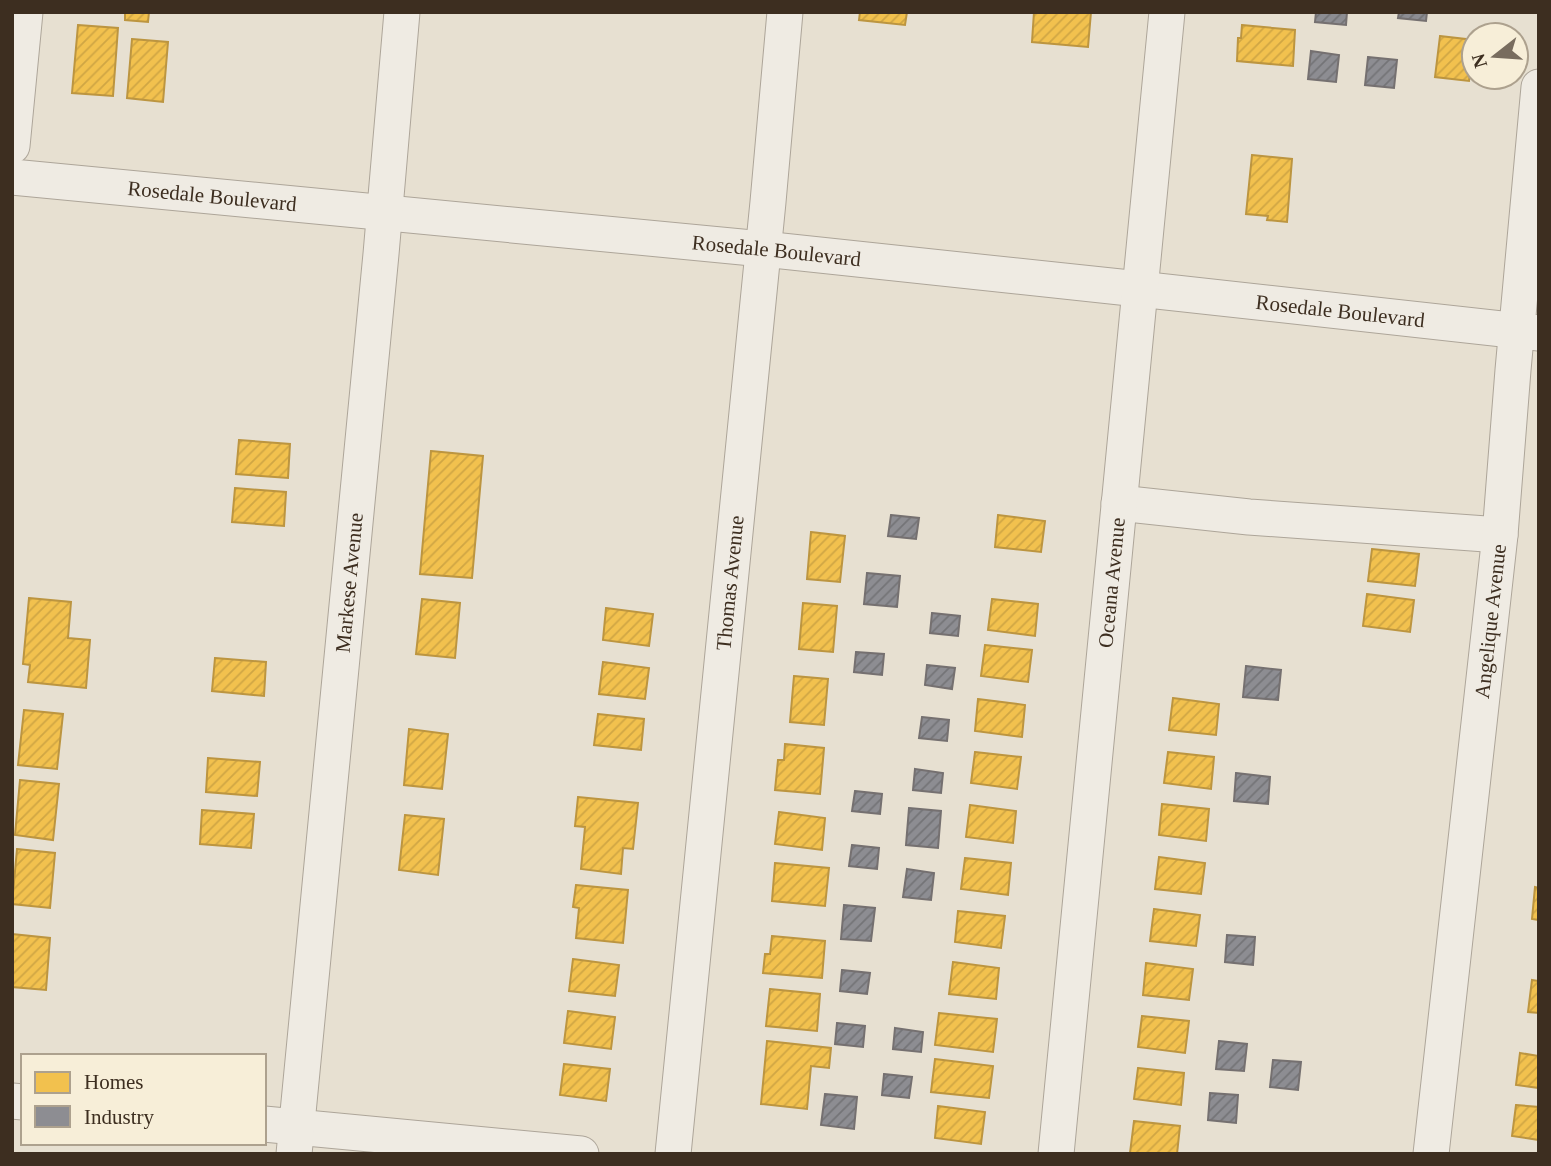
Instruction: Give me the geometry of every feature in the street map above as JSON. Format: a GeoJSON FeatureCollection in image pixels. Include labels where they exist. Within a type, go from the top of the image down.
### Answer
{"type":"FeatureCollection","features":[{"type":"Feature","properties":{"kind":"street"},"geometry":{"type":"LineString","coordinates":[[12,146],[25,12]]}},
{"type":"Feature","properties":{"kind":"street","name":"Markese Avenue"},"geometry":{"type":"LineString","coordinates":[[285,1135],[385,214],[402,12]]}},
{"type":"Feature","properties":{"kind":"street","name":"Thomas Avenue"},"geometry":{"type":"LineString","coordinates":[[673,1154],[785,12]]}},
{"type":"Feature","properties":{"kind":"street","name":"Oceana Avenue"},"geometry":{"type":"LineString","coordinates":[[1056,1154],[1167,12]]}},
{"type":"Feature","properties":{"kind":"street","name":"Angelique Avenue"},"geometry":{"type":"LineString","coordinates":[[1431,1154],[1500,535],[1528,332],[1539,87]]}},
{"type":"Feature","properties":{"kind":"street","name":"Rosedale Boulevard"},"geometry":{"type":"LineString","coordinates":[[12,177],[762,249],[1528,332]]}},
{"type":"Feature","properties":{"kind":"street"},"geometry":{"type":"LineString","coordinates":[[1119,503],[1249,517],[1500,535]]}},
{"type":"Feature","properties":{"kind":"street"},"geometry":{"type":"LineString","coordinates":[[285,1135],[581,1154]]}},
{"type":"Feature","properties":{"kind":"building: Homes"},"geometry":{"type":"Polygon","coordinates":[[[125,12],[149,12],[148,22],[125,20],[125,12]]]}},
{"type":"Feature","properties":{"kind":"building: Homes"},"geometry":{"type":"Polygon","coordinates":[[[860,12],[907,12],[905,25],[859,20],[860,12]]]}},
{"type":"Feature","properties":{"kind":"building: Homes"},"geometry":{"type":"Polygon","coordinates":[[[1034,12],[1091,12],[1088,47],[1032,42],[1034,12]]]}},
{"type":"Feature","properties":{"kind":"building: Homes"},"geometry":{"type":"Polygon","coordinates":[[[78,25],[118,28],[113,96],[72,93],[78,25]]]}},
{"type":"Feature","properties":{"kind":"building: Homes"},"geometry":{"type":"Polygon","coordinates":[[[1242,25],[1295,30],[1293,66],[1237,61],[1238,38],[1241,38],[1242,25]]]}},
{"type":"Feature","properties":{"kind":"building: Homes"},"geometry":{"type":"Polygon","coordinates":[[[1440,36],[1460,38],[1460,80],[1435,77],[1440,36]]]}},
{"type":"Feature","properties":{"kind":"building: Homes"},"geometry":{"type":"Polygon","coordinates":[[[132,39],[168,42],[163,102],[127,98],[132,39]]]}},
{"type":"Feature","properties":{"kind":"building: Homes"},"geometry":{"type":"Polygon","coordinates":[[[1252,155],[1292,159],[1287,222],[1267,220],[1268,216],[1246,214],[1252,155]]]}},
{"type":"Feature","properties":{"kind":"building: Homes"},"geometry":{"type":"Polygon","coordinates":[[[239,440],[290,444],[288,478],[236,474],[239,440]]]}},
{"type":"Feature","properties":{"kind":"building: Homes"},"geometry":{"type":"Polygon","coordinates":[[[431,451],[483,456],[472,578],[420,574],[431,451]]]}},
{"type":"Feature","properties":{"kind":"building: Homes"},"geometry":{"type":"Polygon","coordinates":[[[235,488],[286,492],[284,526],[232,522],[235,488]]]}},
{"type":"Feature","properties":{"kind":"building: Homes"},"geometry":{"type":"Polygon","coordinates":[[[998,515],[1045,521],[1041,552],[995,547],[998,515]]]}},
{"type":"Feature","properties":{"kind":"building: Homes"},"geometry":{"type":"Polygon","coordinates":[[[811,532],[845,536],[840,582],[807,579],[811,532]]]}},
{"type":"Feature","properties":{"kind":"building: Homes"},"geometry":{"type":"Polygon","coordinates":[[[1372,549],[1419,554],[1415,586],[1368,581],[1372,549]]]}},
{"type":"Feature","properties":{"kind":"building: Homes"},"geometry":{"type":"Polygon","coordinates":[[[1367,594],[1414,600],[1410,632],[1363,626],[1367,594]]]}},
{"type":"Feature","properties":{"kind":"building: Homes"},"geometry":{"type":"Polygon","coordinates":[[[29,598],[71,602],[68,638],[90,640],[86,688],[28,682],[30,665],[23,664],[29,598]]]}},
{"type":"Feature","properties":{"kind":"building: Homes"},"geometry":{"type":"Polygon","coordinates":[[[422,599],[460,603],[455,658],[416,654],[422,599]]]}},
{"type":"Feature","properties":{"kind":"building: Homes"},"geometry":{"type":"Polygon","coordinates":[[[992,599],[1038,604],[1035,636],[988,630],[992,599]]]}},
{"type":"Feature","properties":{"kind":"building: Homes"},"geometry":{"type":"Polygon","coordinates":[[[803,603],[837,606],[833,652],[799,649],[803,603]]]}},
{"type":"Feature","properties":{"kind":"building: Homes"},"geometry":{"type":"Polygon","coordinates":[[[606,608],[653,614],[649,646],[603,640],[606,608]]]}},
{"type":"Feature","properties":{"kind":"building: Homes"},"geometry":{"type":"Polygon","coordinates":[[[985,645],[1032,650],[1028,682],[981,676],[985,645]]]}},
{"type":"Feature","properties":{"kind":"building: Homes"},"geometry":{"type":"Polygon","coordinates":[[[215,658],[266,662],[264,696],[212,691],[215,658]]]}},
{"type":"Feature","properties":{"kind":"building: Homes"},"geometry":{"type":"Polygon","coordinates":[[[603,662],[649,668],[645,699],[599,694],[603,662]]]}},
{"type":"Feature","properties":{"kind":"building: Homes"},"geometry":{"type":"Polygon","coordinates":[[[794,676],[828,679],[824,725],[790,722],[794,676]]]}},
{"type":"Feature","properties":{"kind":"building: Homes"},"geometry":{"type":"Polygon","coordinates":[[[1173,698],[1219,704],[1216,735],[1169,730],[1173,698]]]}},
{"type":"Feature","properties":{"kind":"building: Homes"},"geometry":{"type":"Polygon","coordinates":[[[978,699],[1025,705],[1022,737],[975,731],[978,699]]]}},
{"type":"Feature","properties":{"kind":"building: Homes"},"geometry":{"type":"Polygon","coordinates":[[[24,710],[63,714],[57,769],[18,765],[24,710]]]}},
{"type":"Feature","properties":{"kind":"building: Homes"},"geometry":{"type":"Polygon","coordinates":[[[598,714],[644,719],[641,750],[594,745],[598,714]]]}},
{"type":"Feature","properties":{"kind":"building: Homes"},"geometry":{"type":"Polygon","coordinates":[[[409,729],[448,734],[442,789],[404,785],[409,729]]]}},
{"type":"Feature","properties":{"kind":"building: Homes"},"geometry":{"type":"Polygon","coordinates":[[[785,744],[824,748],[820,794],[775,790],[778,760],[784,760],[785,744]]]}},
{"type":"Feature","properties":{"kind":"building: Homes"},"geometry":{"type":"Polygon","coordinates":[[[975,752],[1021,757],[1017,789],[971,783],[975,752]]]}},
{"type":"Feature","properties":{"kind":"building: Homes"},"geometry":{"type":"Polygon","coordinates":[[[1168,752],[1214,757],[1211,789],[1164,783],[1168,752]]]}},
{"type":"Feature","properties":{"kind":"building: Homes"},"geometry":{"type":"Polygon","coordinates":[[[208,758],[260,762],[257,796],[206,792],[208,758]]]}},
{"type":"Feature","properties":{"kind":"building: Homes"},"geometry":{"type":"Polygon","coordinates":[[[20,780],[59,784],[53,840],[15,835],[20,780]]]}},
{"type":"Feature","properties":{"kind":"building: Homes"},"geometry":{"type":"Polygon","coordinates":[[[578,797],[638,803],[633,849],[623,848],[621,874],[581,869],[585,827],[575,826],[578,797]]]}},
{"type":"Feature","properties":{"kind":"building: Homes"},"geometry":{"type":"Polygon","coordinates":[[[1162,804],[1209,809],[1206,841],[1159,835],[1162,804]]]}},
{"type":"Feature","properties":{"kind":"building: Homes"},"geometry":{"type":"Polygon","coordinates":[[[970,805],[1016,811],[1013,843],[966,837],[970,805]]]}},
{"type":"Feature","properties":{"kind":"building: Homes"},"geometry":{"type":"Polygon","coordinates":[[[202,810],[254,814],[251,848],[200,844],[202,810]]]}},
{"type":"Feature","properties":{"kind":"building: Homes"},"geometry":{"type":"Polygon","coordinates":[[[779,812],[825,818],[822,850],[775,844],[779,812]]]}},
{"type":"Feature","properties":{"kind":"building: Homes"},"geometry":{"type":"Polygon","coordinates":[[[405,815],[444,819],[438,875],[399,870],[405,815]]]}},
{"type":"Feature","properties":{"kind":"building: Homes"},"geometry":{"type":"Polygon","coordinates":[[[17,849],[55,853],[50,908],[12,904],[17,849]]]}},
{"type":"Feature","properties":{"kind":"building: Homes"},"geometry":{"type":"Polygon","coordinates":[[[1159,857],[1205,863],[1201,894],[1155,889],[1159,857]]]}},
{"type":"Feature","properties":{"kind":"building: Homes"},"geometry":{"type":"Polygon","coordinates":[[[965,858],[1011,863],[1008,895],[961,889],[965,858]]]}},
{"type":"Feature","properties":{"kind":"building: Homes"},"geometry":{"type":"Polygon","coordinates":[[[775,863],[829,868],[825,906],[772,901],[775,863]]]}},
{"type":"Feature","properties":{"kind":"building: Homes"},"geometry":{"type":"Polygon","coordinates":[[[576,885],[628,890],[623,943],[576,938],[579,908],[573,907],[576,885]]]}},
{"type":"Feature","properties":{"kind":"building: Homes"},"geometry":{"type":"Polygon","coordinates":[[[1535,887],[1539,888],[1539,920],[1532,919],[1535,887]]]}},
{"type":"Feature","properties":{"kind":"building: Homes"},"geometry":{"type":"Polygon","coordinates":[[[1154,909],[1200,915],[1196,946],[1150,941],[1154,909]]]}},
{"type":"Feature","properties":{"kind":"building: Homes"},"geometry":{"type":"Polygon","coordinates":[[[958,911],[1005,916],[1001,948],[955,942],[958,911]]]}},
{"type":"Feature","properties":{"kind":"building: Homes"},"geometry":{"type":"Polygon","coordinates":[[[12,934],[50,938],[46,990],[12,987],[12,934]]]}},
{"type":"Feature","properties":{"kind":"building: Homes"},"geometry":{"type":"Polygon","coordinates":[[[772,936],[825,941],[822,978],[763,973],[765,954],[770,954],[772,936]]]}},
{"type":"Feature","properties":{"kind":"building: Homes"},"geometry":{"type":"Polygon","coordinates":[[[573,959],[619,965],[615,996],[569,991],[573,959]]]}},
{"type":"Feature","properties":{"kind":"building: Homes"},"geometry":{"type":"Polygon","coordinates":[[[953,962],[999,968],[996,999],[949,994],[953,962]]]}},
{"type":"Feature","properties":{"kind":"building: Homes"},"geometry":{"type":"Polygon","coordinates":[[[1146,963],[1193,969],[1189,1000],[1143,995],[1146,963]]]}},
{"type":"Feature","properties":{"kind":"building: Homes"},"geometry":{"type":"Polygon","coordinates":[[[1532,980],[1539,981],[1539,1013],[1528,1012],[1532,980]]]}},
{"type":"Feature","properties":{"kind":"building: Homes"},"geometry":{"type":"Polygon","coordinates":[[[770,989],[820,994],[817,1031],[766,1026],[770,989]]]}},
{"type":"Feature","properties":{"kind":"building: Homes"},"geometry":{"type":"Polygon","coordinates":[[[568,1011],[615,1017],[611,1049],[564,1043],[568,1011]]]}},
{"type":"Feature","properties":{"kind":"building: Homes"},"geometry":{"type":"Polygon","coordinates":[[[939,1013],[997,1019],[993,1052],[935,1045],[939,1013]]]}},
{"type":"Feature","properties":{"kind":"building: Homes"},"geometry":{"type":"Polygon","coordinates":[[[1142,1016],[1189,1021],[1185,1053],[1138,1047],[1142,1016]]]}},
{"type":"Feature","properties":{"kind":"building: Homes"},"geometry":{"type":"Polygon","coordinates":[[[767,1041],[831,1048],[829,1068],[811,1066],[807,1109],[761,1104],[767,1041]]]}},
{"type":"Feature","properties":{"kind":"building: Homes"},"geometry":{"type":"Polygon","coordinates":[[[1520,1053],[1539,1056],[1539,1088],[1516,1085],[1520,1053]]]}},
{"type":"Feature","properties":{"kind":"building: Homes"},"geometry":{"type":"Polygon","coordinates":[[[935,1059],[993,1066],[989,1098],[931,1092],[935,1059]]]}},
{"type":"Feature","properties":{"kind":"building: Homes"},"geometry":{"type":"Polygon","coordinates":[[[564,1064],[610,1069],[606,1101],[560,1095],[564,1064]]]}},
{"type":"Feature","properties":{"kind":"building: Homes"},"geometry":{"type":"Polygon","coordinates":[[[1138,1068],[1184,1073],[1181,1105],[1134,1099],[1138,1068]]]}},
{"type":"Feature","properties":{"kind":"building: Homes"},"geometry":{"type":"Polygon","coordinates":[[[1516,1105],[1539,1107],[1539,1140],[1512,1136],[1516,1105]]]}},
{"type":"Feature","properties":{"kind":"building: Homes"},"geometry":{"type":"Polygon","coordinates":[[[938,1106],[985,1112],[981,1144],[935,1138],[938,1106]]]}},
{"type":"Feature","properties":{"kind":"building: Homes"},"geometry":{"type":"Polygon","coordinates":[[[1134,1121],[1180,1126],[1177,1154],[1130,1153],[1134,1121]]]}},
{"type":"Feature","properties":{"kind":"building: Industry"},"geometry":{"type":"Polygon","coordinates":[[[1316,12],[1347,12],[1346,25],[1315,22],[1316,12]]]}},
{"type":"Feature","properties":{"kind":"building: Industry"},"geometry":{"type":"Polygon","coordinates":[[[1399,12],[1427,12],[1426,21],[1398,18],[1399,12]]]}},
{"type":"Feature","properties":{"kind":"building: Industry"},"geometry":{"type":"Polygon","coordinates":[[[1311,51],[1339,55],[1336,82],[1308,79],[1311,51]]]}},
{"type":"Feature","properties":{"kind":"building: Industry"},"geometry":{"type":"Polygon","coordinates":[[[1368,57],[1397,60],[1394,88],[1365,85],[1368,57]]]}},
{"type":"Feature","properties":{"kind":"building: Industry"},"geometry":{"type":"Polygon","coordinates":[[[891,515],[919,518],[916,539],[888,536],[891,515]]]}},
{"type":"Feature","properties":{"kind":"building: Industry"},"geometry":{"type":"Polygon","coordinates":[[[867,573],[900,576],[897,607],[864,604],[867,573]]]}},
{"type":"Feature","properties":{"kind":"building: Industry"},"geometry":{"type":"Polygon","coordinates":[[[932,613],[960,616],[958,636],[930,633],[932,613]]]}},
{"type":"Feature","properties":{"kind":"building: Industry"},"geometry":{"type":"Polygon","coordinates":[[[856,652],[884,654],[882,675],[854,672],[856,652]]]}},
{"type":"Feature","properties":{"kind":"building: Industry"},"geometry":{"type":"Polygon","coordinates":[[[927,665],[955,668],[952,689],[925,685],[927,665]]]}},
{"type":"Feature","properties":{"kind":"building: Industry"},"geometry":{"type":"Polygon","coordinates":[[[1246,666],[1281,670],[1278,700],[1243,697],[1246,666]]]}},
{"type":"Feature","properties":{"kind":"building: Industry"},"geometry":{"type":"Polygon","coordinates":[[[922,717],[949,720],[947,741],[919,738],[922,717]]]}},
{"type":"Feature","properties":{"kind":"building: Industry"},"geometry":{"type":"Polygon","coordinates":[[[915,769],[943,773],[941,793],[913,790],[915,769]]]}},
{"type":"Feature","properties":{"kind":"building: Industry"},"geometry":{"type":"Polygon","coordinates":[[[1236,773],[1270,777],[1268,804],[1234,801],[1236,773]]]}},
{"type":"Feature","properties":{"kind":"building: Industry"},"geometry":{"type":"Polygon","coordinates":[[[855,791],[882,794],[880,814],[852,811],[855,791]]]}},
{"type":"Feature","properties":{"kind":"building: Industry"},"geometry":{"type":"Polygon","coordinates":[[[909,808],[941,811],[938,848],[906,845],[909,808]]]}},
{"type":"Feature","properties":{"kind":"building: Industry"},"geometry":{"type":"Polygon","coordinates":[[[852,845],[879,848],[877,869],[849,866],[852,845]]]}},
{"type":"Feature","properties":{"kind":"building: Industry"},"geometry":{"type":"Polygon","coordinates":[[[907,869],[934,873],[931,900],[903,897],[907,869]]]}},
{"type":"Feature","properties":{"kind":"building: Industry"},"geometry":{"type":"Polygon","coordinates":[[[844,905],[875,908],[871,941],[841,939],[844,905]]]}},
{"type":"Feature","properties":{"kind":"building: Industry"},"geometry":{"type":"Polygon","coordinates":[[[1227,935],[1255,937],[1253,965],[1225,962],[1227,935]]]}},
{"type":"Feature","properties":{"kind":"building: Industry"},"geometry":{"type":"Polygon","coordinates":[[[842,970],[870,973],[867,994],[840,991],[842,970]]]}},
{"type":"Feature","properties":{"kind":"building: Industry"},"geometry":{"type":"Polygon","coordinates":[[[837,1023],[865,1026],[863,1047],[835,1044],[837,1023]]]}},
{"type":"Feature","properties":{"kind":"building: Industry"},"geometry":{"type":"Polygon","coordinates":[[[895,1028],[923,1032],[921,1052],[893,1049],[895,1028]]]}},
{"type":"Feature","properties":{"kind":"building: Industry"},"geometry":{"type":"Polygon","coordinates":[[[1219,1041],[1247,1044],[1244,1071],[1216,1069],[1219,1041]]]}},
{"type":"Feature","properties":{"kind":"building: Industry"},"geometry":{"type":"Polygon","coordinates":[[[1273,1060],[1301,1062],[1298,1090],[1270,1087],[1273,1060]]]}},
{"type":"Feature","properties":{"kind":"building: Industry"},"geometry":{"type":"Polygon","coordinates":[[[884,1074],[912,1077],[909,1098],[882,1095],[884,1074]]]}},
{"type":"Feature","properties":{"kind":"building: Industry"},"geometry":{"type":"Polygon","coordinates":[[[1210,1093],[1238,1095],[1236,1123],[1208,1120],[1210,1093]]]}},
{"type":"Feature","properties":{"kind":"building: Industry"},"geometry":{"type":"Polygon","coordinates":[[[825,1094],[857,1097],[854,1129],[821,1125],[825,1094]]]}}]}
